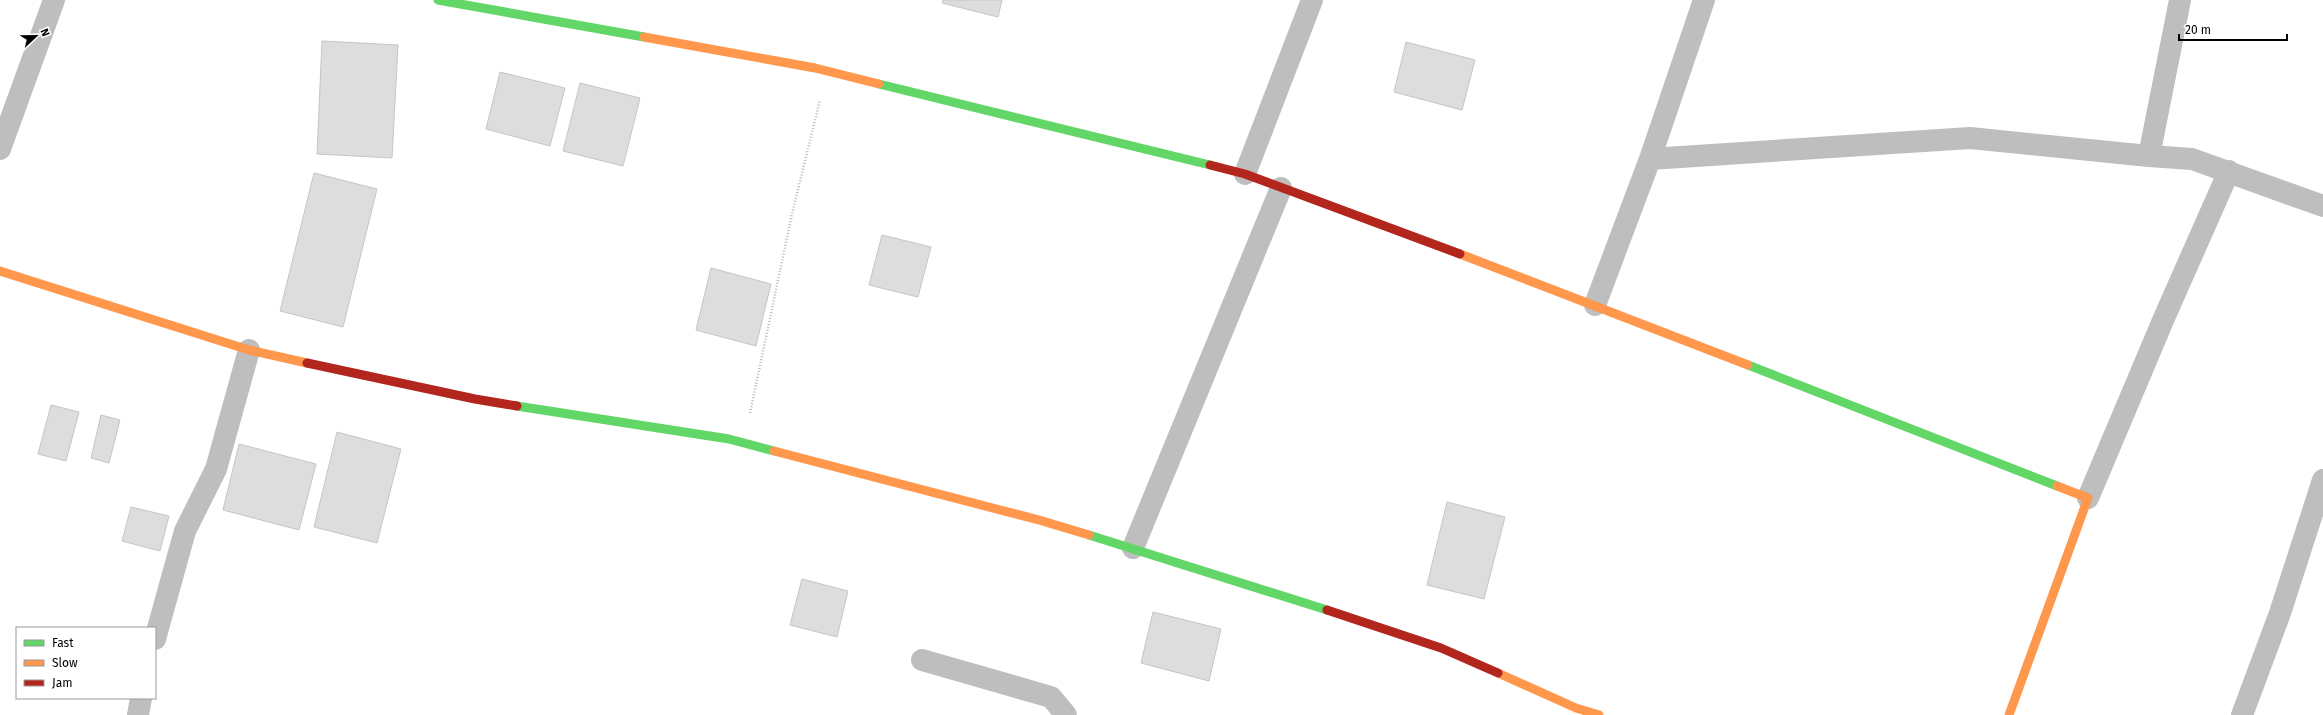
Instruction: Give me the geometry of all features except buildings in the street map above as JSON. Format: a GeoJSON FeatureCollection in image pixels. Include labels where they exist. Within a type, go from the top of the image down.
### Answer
{"type":"FeatureCollection","features":[{"type":"Feature","properties":{"kind":"street"},"geometry":{"type":"LineString","coordinates":[[0,149],[54,0]]}},
{"type":"Feature","properties":{"kind":"street"},"geometry":{"type":"LineString","coordinates":[[438,0],[827,70],[1245,174],[1595,305],[2088,498]]}},
{"type":"Feature","properties":{"kind":"street"},"geometry":{"type":"LineString","coordinates":[[1245,174],[1312,0]]}},
{"type":"Feature","properties":{"kind":"street"},"geometry":{"type":"LineString","coordinates":[[1595,305],[1650,159],[1704,0]]}},
{"type":"Feature","properties":{"kind":"street"},"geometry":{"type":"LineString","coordinates":[[2149,156],[2180,0]]}},
{"type":"Feature","properties":{"kind":"street"},"geometry":{"type":"LineString","coordinates":[[1650,159],[1970,138],[2149,156],[2192,158],[2323,206]]}},
{"type":"Feature","properties":{"kind":"street"},"geometry":{"type":"LineString","coordinates":[[2009,715],[2088,498],[2164,318],[2229,171]]}},
{"type":"Feature","properties":{"kind":"street"},"geometry":{"type":"LineString","coordinates":[[1133,548],[1281,188]]}},
{"type":"Feature","properties":{"kind":"street"},"geometry":{"type":"LineString","coordinates":[[0,271],[249,350],[475,399],[744,443],[1039,520],[1274,592],[1441,648],[1576,708],[1599,715]]}},
{"type":"Feature","properties":{"kind":"street"},"geometry":{"type":"LineString","coordinates":[[156,635],[185,531],[216,469],[249,350]]}},
{"type":"Feature","properties":{"kind":"street"},"geometry":{"type":"LineString","coordinates":[[2242,715],[2280,613],[2323,480]]}},
{"type":"Feature","properties":{"kind":"street"},"geometry":{"type":"LineString","coordinates":[[922,660],[1051,697],[1066,715]]}},
{"type":"Feature","properties":{"kind":"street"},"geometry":{"type":"LineString","coordinates":[[138,715],[141,699]]}},
{"type":"Feature","properties":{"kind":"path"},"geometry":{"type":"LineString","coordinates":[[744,443],[792,214],[827,70]]}},
{"type":"Feature","properties":{"kind":"traffic: fast"},"geometry":{"type":"LineString","coordinates":[[438,0],[644,37]]}},
{"type":"Feature","properties":{"kind":"traffic: fast"},"geometry":{"type":"LineString","coordinates":[[879,84],[1210,165]]}},
{"type":"Feature","properties":{"kind":"traffic: fast"},"geometry":{"type":"LineString","coordinates":[[1748,365],[2057,486]]}},
{"type":"Feature","properties":{"kind":"traffic: fast"},"geometry":{"type":"LineString","coordinates":[[517,406],[729,439],[774,451]]}},
{"type":"Feature","properties":{"kind":"traffic: fast"},"geometry":{"type":"LineString","coordinates":[[1089,535],[1327,610]]}},
{"type":"Feature","properties":{"kind":"traffic: slow"},"geometry":{"type":"LineString","coordinates":[[644,37],[815,68],[879,84]]}},
{"type":"Feature","properties":{"kind":"traffic: slow"},"geometry":{"type":"LineString","coordinates":[[1460,254],[1748,365]]}},
{"type":"Feature","properties":{"kind":"traffic: slow"},"geometry":{"type":"LineString","coordinates":[[0,271],[249,350],[307,363]]}},
{"type":"Feature","properties":{"kind":"traffic: slow"},"geometry":{"type":"LineString","coordinates":[[774,451],[1039,520],[1089,535]]}},
{"type":"Feature","properties":{"kind":"traffic: slow"},"geometry":{"type":"LineString","coordinates":[[2009,715],[2088,498],[2057,486]]}},
{"type":"Feature","properties":{"kind":"traffic: slow"},"geometry":{"type":"LineString","coordinates":[[1498,673],[1576,708],[1599,715]]}},
{"type":"Feature","properties":{"kind":"traffic: jam"},"geometry":{"type":"LineString","coordinates":[[1210,165],[1245,174],[1460,254]]}},
{"type":"Feature","properties":{"kind":"traffic: jam"},"geometry":{"type":"LineString","coordinates":[[307,363],[475,399],[517,406]]}},
{"type":"Feature","properties":{"kind":"traffic: jam"},"geometry":{"type":"LineString","coordinates":[[1327,610],[1441,648],[1498,673]]}}]}
